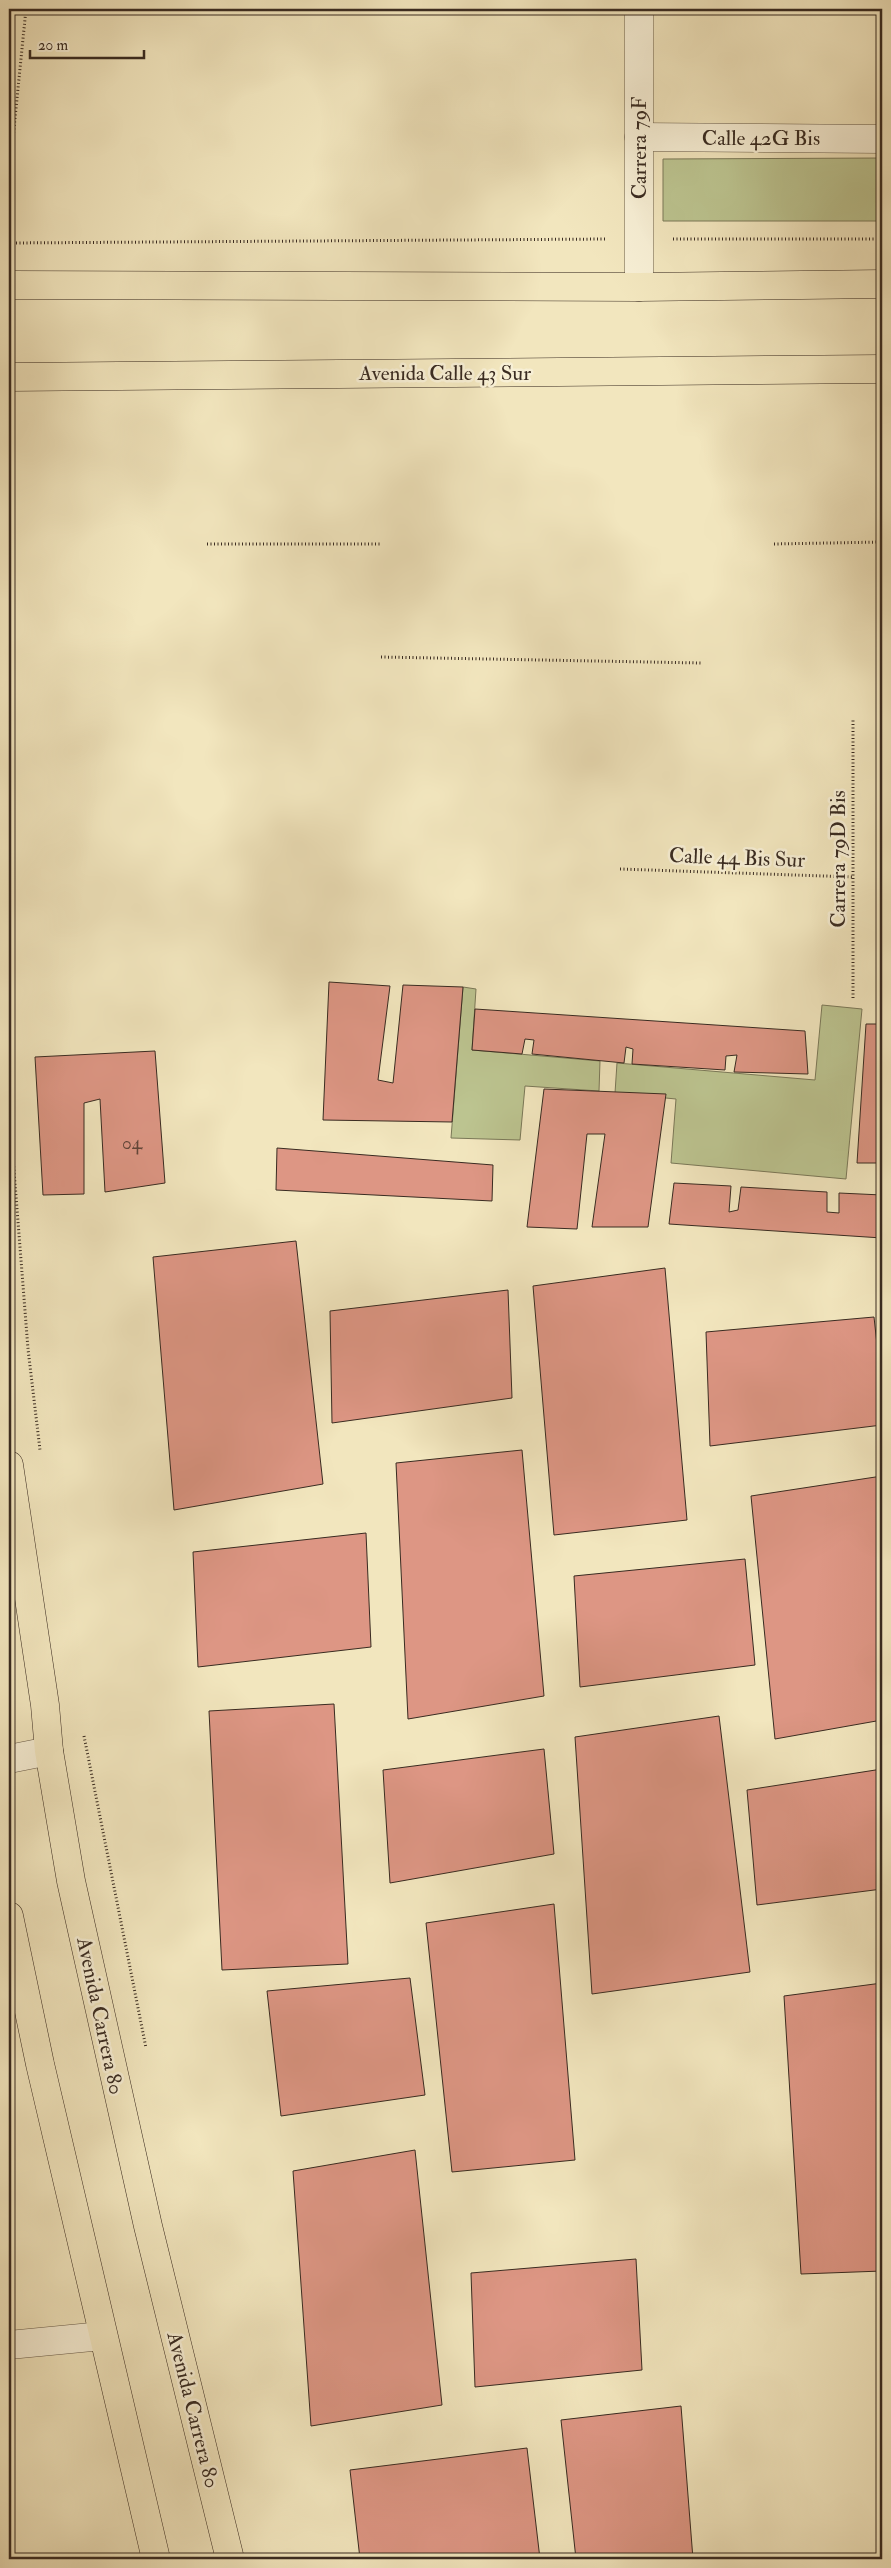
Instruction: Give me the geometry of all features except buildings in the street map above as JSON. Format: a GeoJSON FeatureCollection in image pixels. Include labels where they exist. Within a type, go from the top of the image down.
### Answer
{"type":"FeatureCollection","features":[{"type":"Feature","properties":{"kind":"main road"},"geometry":{"type":"LineString","coordinates":[[9,285],[639,287],[882,284]]}},
{"type":"Feature","properties":{"kind":"main road","name":"Avenida Calle 43 Sur"},"geometry":{"type":"LineString","coordinates":[[9,377],[882,370]]}},
{"type":"Feature","properties":{"kind":"main road","name":"Avenida Carrera 80"},"geometry":{"type":"LineString","coordinates":[[9,1465],[45,1705],[49,1750],[71,1880],[97,2005],[148,2226],[230,2559]]}},
{"type":"Feature","properties":{"kind":"main road"},"geometry":{"type":"LineString","coordinates":[[9,1916],[40,2064],[102,2336],[156,2559]]}},
{"type":"Feature","properties":{"kind":"street","name":"Carrera 79F"},"geometry":{"type":"LineString","coordinates":[[639,9],[639,287]]}},
{"type":"Feature","properties":{"kind":"street","name":"Calle 42G Bis"},"geometry":{"type":"LineString","coordinates":[[639,137],[882,138]]}},
{"type":"Feature","properties":{"kind":"street"},"geometry":{"type":"LineString","coordinates":[[9,1759],[49,1750]]}},
{"type":"Feature","properties":{"kind":"street"},"geometry":{"type":"LineString","coordinates":[[9,2345],[102,2336]]}},
{"type":"Feature","properties":{"kind":"path"},"geometry":{"type":"LineString","coordinates":[[9,178],[26,9]]}},
{"type":"Feature","properties":{"kind":"path"},"geometry":{"type":"LineString","coordinates":[[9,243],[882,239]]}},
{"type":"Feature","properties":{"kind":"path"},"geometry":{"type":"LineString","coordinates":[[774,544],[882,542]]}},
{"type":"Feature","properties":{"kind":"path"},"geometry":{"type":"LineString","coordinates":[[208,544],[381,544]]}},
{"type":"Feature","properties":{"kind":"path"},"geometry":{"type":"LineString","coordinates":[[381,657],[702,663]]}},
{"type":"Feature","properties":{"kind":"path","name":"Carrera 79D Bis"},"geometry":{"type":"LineString","coordinates":[[853,720],[853,998]]}},
{"type":"Feature","properties":{"kind":"path","name":"Calle 44 Bis Sur"},"geometry":{"type":"LineString","coordinates":[[620,869],[853,877]]}},
{"type":"Feature","properties":{"kind":"path"},"geometry":{"type":"LineString","coordinates":[[9,1108],[28,1349],[41,1457]]}},
{"type":"Feature","properties":{"kind":"path"},"geometry":{"type":"LineString","coordinates":[[84,1733],[147,2053]]}},
{"type":"Feature","properties":{"kind":"green space"},"geometry":{"type":"Polygon","coordinates":[[[882,158],[882,221],[663,221],[663,159],[882,158]]]}},
{"type":"Feature","properties":{"kind":"green space"},"geometry":{"type":"Polygon","coordinates":[[[463,987],[476,989],[472,1050],[600,1061],[599,1091],[525,1086],[520,1140],[451,1138],[463,987]]]}},
{"type":"Feature","properties":{"kind":"green space"},"geometry":{"type":"Polygon","coordinates":[[[822,1005],[862,1009],[846,1179],[671,1163],[676,1099],[615,1093],[617,1063],[815,1080],[822,1005]]]}}]}
